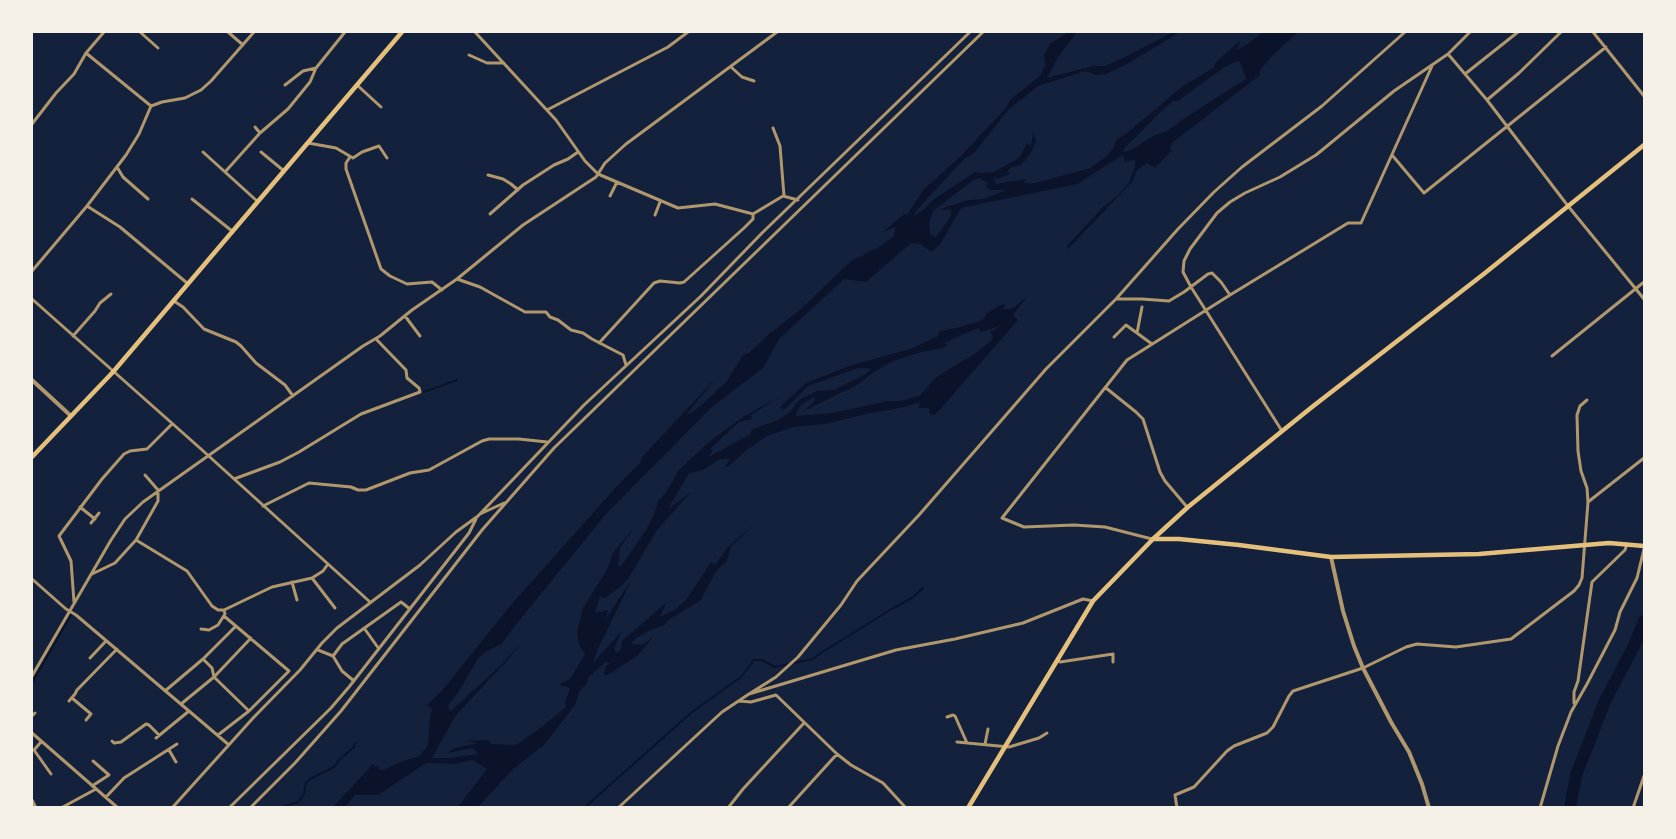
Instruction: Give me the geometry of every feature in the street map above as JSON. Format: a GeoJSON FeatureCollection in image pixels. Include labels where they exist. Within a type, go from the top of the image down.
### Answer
{"type":"FeatureCollection","features":[{"type":"Feature","properties":{"kind":"main road"},"geometry":{"type":"LineString","coordinates":[[32,457],[112,372],[402,32]]}},
{"type":"Feature","properties":{"kind":"main road"},"geometry":{"type":"LineString","coordinates":[[968,807],[1093,601],[1153,539],[1188,507],[1282,431],[1644,145]]}},
{"type":"Feature","properties":{"kind":"main road"},"geometry":{"type":"LineString","coordinates":[[1153,539],[1239,544],[1331,557],[1479,554],[1609,543],[1644,548]]}},
{"type":"Feature","properties":{"kind":"street"},"geometry":{"type":"LineString","coordinates":[[32,124],[74,74],[86,53],[104,32]]}},
{"type":"Feature","properties":{"kind":"street"},"geometry":{"type":"LineString","coordinates":[[140,32],[158,48]]}},
{"type":"Feature","properties":{"kind":"street"},"geometry":{"type":"LineString","coordinates":[[228,32],[243,45]]}},
{"type":"Feature","properties":{"kind":"street"},"geometry":{"type":"LineString","coordinates":[[32,271],[117,167],[132,146],[151,106],[185,98],[201,90],[254,32]]}},
{"type":"Feature","properties":{"kind":"street"},"geometry":{"type":"LineString","coordinates":[[225,172],[260,133],[288,109],[310,82],[316,68],[345,32]]}},
{"type":"Feature","properties":{"kind":"street"},"geometry":{"type":"LineString","coordinates":[[475,32],[547,110],[598,174],[678,208],[715,204],[753,214],[777,198],[784,196],[798,200]]}},
{"type":"Feature","properties":{"kind":"street"},"geometry":{"type":"LineString","coordinates":[[547,110],[669,47],[688,32]]}},
{"type":"Feature","properties":{"kind":"street"},"geometry":{"type":"LineString","coordinates":[[32,676],[111,540],[125,519],[142,501],[376,339],[457,279],[524,225],[598,174],[604,163],[626,144],[777,32]]}},
{"type":"Feature","properties":{"kind":"street"},"geometry":{"type":"LineString","coordinates":[[229,807],[331,708],[469,533],[478,516],[548,442],[626,365],[701,296],[762,233],[970,32]]}},
{"type":"Feature","properties":{"kind":"street"},"geometry":{"type":"LineString","coordinates":[[250,807],[295,763],[341,711],[482,530],[574,428],[983,32]]}},
{"type":"Feature","properties":{"kind":"street"},"geometry":{"type":"LineString","coordinates":[[618,807],[710,723],[738,701],[776,677],[798,657],[842,605],[857,581],[1046,369],[1116,299],[1214,192],[1242,167],[1323,106],[1405,32]]}},
{"type":"Feature","properties":{"kind":"street"},"geometry":{"type":"LineString","coordinates":[[1282,431],[1191,287],[1184,272],[1184,261],[1190,249],[1217,213],[1230,202],[1280,177],[1316,155],[1394,91],[1448,54],[1470,32]]}},
{"type":"Feature","properties":{"kind":"street"},"geometry":{"type":"LineString","coordinates":[[1465,74],[1518,32]]}},
{"type":"Feature","properties":{"kind":"street"},"geometry":{"type":"LineString","coordinates":[[1487,100],[1561,32]]}},
{"type":"Feature","properties":{"kind":"street"},"geometry":{"type":"LineString","coordinates":[[1593,32],[1644,96]]}},
{"type":"Feature","properties":{"kind":"street"},"geometry":{"type":"LineString","coordinates":[[1392,155],[1424,193],[1606,47]]}},
{"type":"Feature","properties":{"kind":"street"},"geometry":{"type":"LineString","coordinates":[[86,53],[151,106]]}},
{"type":"Feature","properties":{"kind":"street"},"geometry":{"type":"LineString","coordinates":[[1448,54],[1644,299]]}},
{"type":"Feature","properties":{"kind":"street"},"geometry":{"type":"LineString","coordinates":[[469,56],[487,63],[504,63]]}},
{"type":"Feature","properties":{"kind":"street"},"geometry":{"type":"LineString","coordinates":[[730,66],[742,77],[754,81]]}},
{"type":"Feature","properties":{"kind":"street"},"geometry":{"type":"LineString","coordinates":[[1153,539],[1105,527],[1024,526],[1002,518],[1127,360],[1348,223],[1360,223],[1432,66]]}},
{"type":"Feature","properties":{"kind":"street"},"geometry":{"type":"LineString","coordinates":[[285,85],[303,71],[316,68]]}},
{"type":"Feature","properties":{"kind":"street"},"geometry":{"type":"LineString","coordinates":[[357,85],[381,106]]}},
{"type":"Feature","properties":{"kind":"street"},"geometry":{"type":"LineString","coordinates":[[255,127],[260,133]]}},
{"type":"Feature","properties":{"kind":"street"},"geometry":{"type":"LineString","coordinates":[[773,128],[780,146],[784,196]]}},
{"type":"Feature","properties":{"kind":"street"},"geometry":{"type":"LineString","coordinates":[[308,143],[336,148],[354,158],[362,152],[379,146],[387,158]]}},
{"type":"Feature","properties":{"kind":"street"},"geometry":{"type":"LineString","coordinates":[[203,152],[258,201]]}},
{"type":"Feature","properties":{"kind":"street"},"geometry":{"type":"LineString","coordinates":[[261,152],[284,171]]}},
{"type":"Feature","properties":{"kind":"street"},"geometry":{"type":"LineString","coordinates":[[490,214],[518,190],[554,165],[579,152]]}},
{"type":"Feature","properties":{"kind":"street"},"geometry":{"type":"LineString","coordinates":[[350,157],[346,163],[346,169],[381,269],[407,284],[432,282],[442,290]]}},
{"type":"Feature","properties":{"kind":"street"},"geometry":{"type":"LineString","coordinates":[[117,167],[123,177],[148,200]]}},
{"type":"Feature","properties":{"kind":"street"},"geometry":{"type":"LineString","coordinates":[[488,175],[511,184],[518,190]]}},
{"type":"Feature","properties":{"kind":"street"},"geometry":{"type":"LineString","coordinates":[[610,196],[617,182]]}},
{"type":"Feature","properties":{"kind":"street"},"geometry":{"type":"LineString","coordinates":[[192,199],[232,231]]}},
{"type":"Feature","properties":{"kind":"street"},"geometry":{"type":"LineString","coordinates":[[655,215],[660,202]]}},
{"type":"Feature","properties":{"kind":"street"},"geometry":{"type":"LineString","coordinates":[[87,206],[120,227],[187,283]]}},
{"type":"Feature","properties":{"kind":"street"},"geometry":{"type":"LineString","coordinates":[[598,342],[654,283],[684,282],[744,228],[753,219],[753,214]]}},
{"type":"Feature","properties":{"kind":"street"},"geometry":{"type":"LineString","coordinates":[[1116,299],[1169,301],[1212,273],[1230,295]]}},
{"type":"Feature","properties":{"kind":"street"},"geometry":{"type":"LineString","coordinates":[[457,279],[480,287],[525,312],[546,312],[571,330],[583,333],[623,355],[626,365]]}},
{"type":"Feature","properties":{"kind":"street"},"geometry":{"type":"LineString","coordinates":[[1552,356],[1644,282]]}},
{"type":"Feature","properties":{"kind":"street"},"geometry":{"type":"LineString","coordinates":[[73,336],[100,303],[111,294]]}},
{"type":"Feature","properties":{"kind":"street"},"geometry":{"type":"LineString","coordinates":[[32,299],[370,602]]}},
{"type":"Feature","properties":{"kind":"street"},"geometry":{"type":"LineString","coordinates":[[173,300],[183,307],[204,330],[242,346],[256,363],[285,385],[293,396]]}},
{"type":"Feature","properties":{"kind":"street"},"geometry":{"type":"LineString","coordinates":[[1137,333],[1142,307]]}},
{"type":"Feature","properties":{"kind":"street"},"geometry":{"type":"LineString","coordinates":[[405,316],[420,336]]}},
{"type":"Feature","properties":{"kind":"street"},"geometry":{"type":"LineString","coordinates":[[1114,337],[1126,325],[1152,345]]}},
{"type":"Feature","properties":{"kind":"street"},"geometry":{"type":"LineString","coordinates":[[234,479],[280,462],[361,414],[420,392],[419,388],[407,378],[406,370],[376,339]]}},
{"type":"Feature","properties":{"kind":"street"},"geometry":{"type":"LineString","coordinates":[[32,380],[71,416]]}},
{"type":"Feature","properties":{"kind":"street"},"geometry":{"type":"LineString","coordinates":[[1106,388],[1143,419],[1165,482],[1188,507]]}},
{"type":"Feature","properties":{"kind":"street"},"geometry":{"type":"LineString","coordinates":[[1178,807],[1175,795],[1194,787],[1234,746],[1267,733],[1273,727],[1293,691],[1363,668],[1417,644],[1456,646],[1499,642],[1517,635],[1574,591],[1582,578],[1588,502],[1578,451],[1577,415],[1580,406],[1587,400]]}},
{"type":"Feature","properties":{"kind":"street"},"geometry":{"type":"LineString","coordinates":[[74,603],[71,561],[59,536],[124,454],[147,448],[172,424]]}},
{"type":"Feature","properties":{"kind":"street"},"geometry":{"type":"LineString","coordinates":[[263,506],[309,483],[366,490],[416,471],[429,470],[489,439],[548,442]]}},
{"type":"Feature","properties":{"kind":"street"},"geometry":{"type":"LineString","coordinates":[[1588,502],[1644,458]]}},
{"type":"Feature","properties":{"kind":"street"},"geometry":{"type":"LineString","coordinates":[[90,575],[115,563],[136,540],[158,501],[158,490],[145,475]]}},
{"type":"Feature","properties":{"kind":"street"},"geometry":{"type":"LineString","coordinates":[[172,807],[344,621],[420,565],[456,532],[478,516],[506,502]]}},
{"type":"Feature","properties":{"kind":"street"},"geometry":{"type":"LineString","coordinates":[[80,507],[94,519]]}},
{"type":"Feature","properties":{"kind":"street"},"geometry":{"type":"LineString","coordinates":[[91,523],[99,513]]}},
{"type":"Feature","properties":{"kind":"street"},"geometry":{"type":"LineString","coordinates":[[136,540],[188,571],[212,606],[218,610],[224,610],[272,587],[312,578],[323,571],[328,564]]}},
{"type":"Feature","properties":{"kind":"street"},"geometry":{"type":"LineString","coordinates":[[1574,705],[1574,692],[1578,681],[1592,582],[1625,550],[1627,544]]}},
{"type":"Feature","properties":{"kind":"street"},"geometry":{"type":"LineString","coordinates":[[1540,807],[1558,746],[1574,705],[1614,630],[1636,578],[1644,548]]}},
{"type":"Feature","properties":{"kind":"street"},"geometry":{"type":"LineString","coordinates":[[1331,557],[1343,611],[1354,646],[1391,722],[1409,752],[1429,807]]}},
{"type":"Feature","properties":{"kind":"street"},"geometry":{"type":"LineString","coordinates":[[312,578],[335,608]]}},
{"type":"Feature","properties":{"kind":"street"},"geometry":{"type":"LineString","coordinates":[[32,579],[229,745]]}},
{"type":"Feature","properties":{"kind":"street"},"geometry":{"type":"LineString","coordinates":[[292,582],[297,600]]}},
{"type":"Feature","properties":{"kind":"street"},"geometry":{"type":"LineString","coordinates":[[749,694],[896,650],[1023,623],[1083,599],[1093,601]]}},
{"type":"Feature","properties":{"kind":"street"},"geometry":{"type":"LineString","coordinates":[[333,656],[342,644],[401,602],[410,609]]}},
{"type":"Feature","properties":{"kind":"street"},"geometry":{"type":"LineString","coordinates":[[201,629],[218,626],[224,616],[224,610]]}},
{"type":"Feature","properties":{"kind":"street"},"geometry":{"type":"LineString","coordinates":[[218,735],[249,711],[289,671],[224,616]]}},
{"type":"Feature","properties":{"kind":"street"},"geometry":{"type":"LineString","coordinates":[[165,690],[203,659],[236,626]]}},
{"type":"Feature","properties":{"kind":"street"},"geometry":{"type":"LineString","coordinates":[[364,628],[379,649]]}},
{"type":"Feature","properties":{"kind":"street"},"geometry":{"type":"LineString","coordinates":[[181,704],[213,678],[251,638]]}},
{"type":"Feature","properties":{"kind":"street"},"geometry":{"type":"LineString","coordinates":[[90,658],[106,641]]}},
{"type":"Feature","properties":{"kind":"street"},"geometry":{"type":"LineString","coordinates":[[86,720],[90,714],[71,699],[117,649]]}},
{"type":"Feature","properties":{"kind":"street"},"geometry":{"type":"LineString","coordinates":[[317,650],[333,656],[342,671],[354,681]]}},
{"type":"Feature","properties":{"kind":"street"},"geometry":{"type":"LineString","coordinates":[[1057,660],[1060,662],[1113,654],[1113,662]]}},
{"type":"Feature","properties":{"kind":"street"},"geometry":{"type":"LineString","coordinates":[[203,659],[212,668],[213,678],[249,711]]}},
{"type":"Feature","properties":{"kind":"street"},"geometry":{"type":"LineString","coordinates":[[84,675],[88,679]]}},
{"type":"Feature","properties":{"kind":"street"},"geometry":{"type":"LineString","coordinates":[[738,701],[751,702],[776,695],[837,754],[851,765],[883,783],[906,807]]}},
{"type":"Feature","properties":{"kind":"street"},"geometry":{"type":"LineString","coordinates":[[112,741],[121,742],[146,724],[150,725],[157,737],[189,711]]}},
{"type":"Feature","properties":{"kind":"street"},"geometry":{"type":"LineString","coordinates":[[947,717],[955,716],[967,743]]}},
{"type":"Feature","properties":{"kind":"street"},"geometry":{"type":"LineString","coordinates":[[728,807],[804,723]]}},
{"type":"Feature","properties":{"kind":"street"},"geometry":{"type":"LineString","coordinates":[[984,745],[988,729]]}},
{"type":"Feature","properties":{"kind":"street"},"geometry":{"type":"LineString","coordinates":[[957,742],[1005,747],[1039,738],[1047,733]]}},
{"type":"Feature","properties":{"kind":"street"},"geometry":{"type":"LineString","coordinates":[[32,734],[118,807]]}},
{"type":"Feature","properties":{"kind":"street"},"geometry":{"type":"LineString","coordinates":[[41,742],[34,750],[51,774]]}},
{"type":"Feature","properties":{"kind":"street"},"geometry":{"type":"LineString","coordinates":[[106,797],[123,778],[177,744]]}},
{"type":"Feature","properties":{"kind":"street"},"geometry":{"type":"LineString","coordinates":[[169,750],[176,762]]}},
{"type":"Feature","properties":{"kind":"street"},"geometry":{"type":"LineString","coordinates":[[788,807],[837,754]]}},
{"type":"Feature","properties":{"kind":"street"},"geometry":{"type":"LineString","coordinates":[[92,786],[109,775],[93,761]]}},
{"type":"Feature","properties":{"kind":"street"},"geometry":{"type":"LineString","coordinates":[[1633,807],[1644,776]]}},
{"type":"Feature","properties":{"kind":"street"},"geometry":{"type":"LineString","coordinates":[[61,807],[96,789]]}},
{"type":"Feature","properties":{"kind":"street"},"geometry":{"type":"LineString","coordinates":[[32,800],[36,807]]}},
{"type":"Feature","properties":{"kind":"water"},"geometry":{"type":"Polygon","coordinates":[[[1069,32],[1077,32],[1058,57],[1047,78],[1093,66],[1105,66],[1173,32],[1180,32],[1106,74],[1095,75],[1085,71],[1038,86],[1009,109],[974,153],[964,159],[914,216],[934,199],[975,172],[994,172],[1019,158],[1027,144],[1031,146],[1033,133],[1036,140],[1031,153],[1021,165],[1010,168],[1007,172],[1010,174],[998,179],[994,178],[996,184],[1026,179],[1024,183],[1036,183],[1090,168],[1107,156],[1116,140],[1183,86],[1213,68],[1216,62],[1241,40],[1237,49],[1264,32],[1298,32],[1274,54],[1260,70],[1260,75],[1173,142],[1169,150],[1173,149],[1155,168],[1147,163],[1137,170],[1132,182],[1067,250],[1067,246],[1102,208],[1129,183],[1135,160],[1125,162],[1123,155],[1077,184],[961,208],[941,243],[932,252],[920,244],[911,243],[866,282],[844,279],[779,339],[763,368],[712,407],[606,514],[502,644],[485,652],[477,660],[458,693],[448,705],[450,712],[501,665],[523,641],[456,715],[432,758],[478,754],[473,748],[447,753],[455,748],[478,743],[464,741],[488,740],[491,744],[516,745],[566,707],[565,703],[570,688],[559,685],[570,679],[585,654],[579,645],[577,632],[583,608],[607,570],[613,553],[634,527],[620,548],[617,566],[621,566],[646,530],[658,502],[679,470],[709,442],[743,417],[782,395],[751,415],[752,419],[739,422],[710,449],[713,450],[709,457],[749,435],[753,429],[778,420],[790,412],[799,400],[817,391],[834,390],[871,369],[858,368],[808,386],[784,410],[780,407],[806,383],[849,366],[913,348],[938,336],[940,331],[983,320],[987,313],[1001,305],[1006,304],[1002,310],[1013,308],[1027,297],[1013,315],[1018,320],[935,415],[930,414],[929,408],[918,408],[920,402],[825,424],[793,427],[767,436],[729,466],[724,468],[730,459],[720,459],[703,470],[689,473],[668,509],[691,492],[657,530],[628,579],[605,598],[600,596],[595,612],[608,610],[605,620],[632,579],[593,663],[622,631],[614,648],[616,653],[621,650],[622,641],[666,603],[660,617],[676,609],[686,600],[711,562],[715,565],[728,547],[755,524],[731,547],[727,561],[716,571],[701,600],[667,621],[665,625],[636,638],[631,644],[642,645],[653,637],[638,655],[604,676],[606,666],[610,663],[605,662],[588,678],[587,684],[580,690],[575,705],[544,745],[513,769],[478,807],[458,807],[487,769],[472,760],[455,764],[426,763],[378,795],[355,795],[345,807],[333,807],[373,764],[375,767],[378,766],[379,770],[384,770],[420,756],[428,745],[432,709],[427,705],[441,692],[510,606],[640,463],[642,457],[716,378],[686,415],[706,401],[727,381],[743,355],[749,353],[801,309],[851,261],[893,237],[896,227],[883,232],[904,214],[907,215],[924,189],[961,156],[1005,109],[1011,99],[1040,76],[1045,66],[1044,54],[1051,43],[1069,32]],[[1237,61],[1223,68],[1178,101],[1173,101],[1123,152],[1167,131],[1246,79],[1240,62],[1237,61]],[[979,178],[933,211],[929,223],[930,234],[936,237],[951,216],[951,210],[940,209],[969,200],[983,199],[1007,190],[990,190],[986,187],[988,183],[979,178]],[[1000,326],[981,332],[978,328],[944,343],[948,345],[943,348],[893,361],[857,385],[804,411],[815,400],[814,397],[801,405],[796,416],[833,413],[919,396],[935,378],[969,358],[991,341],[993,336],[990,332],[1000,326]]]}},
{"type":"Feature","properties":{"kind":"waterway"},"geometry":{"type":"LineString","coordinates":[[424,392],[457,380]]}},
{"type":"Feature","properties":{"kind":"waterway"},"geometry":{"type":"LineString","coordinates":[[584,808],[692,712],[741,677],[754,660],[762,660],[775,667],[813,659],[912,598],[923,588]]}},
{"type":"Feature","properties":{"kind":"waterway"},"geometry":{"type":"LineString","coordinates":[[32,683],[71,615]]}},
{"type":"Feature","properties":{"kind":"waterway"},"geometry":{"type":"LineString","coordinates":[[1570,808],[1576,775],[1605,701],[1635,644],[1644,621]]}},
{"type":"Feature","properties":{"kind":"waterway"},"geometry":{"type":"LineString","coordinates":[[279,808],[298,802],[304,794],[306,783],[334,767],[354,747],[355,743]]}}]}
